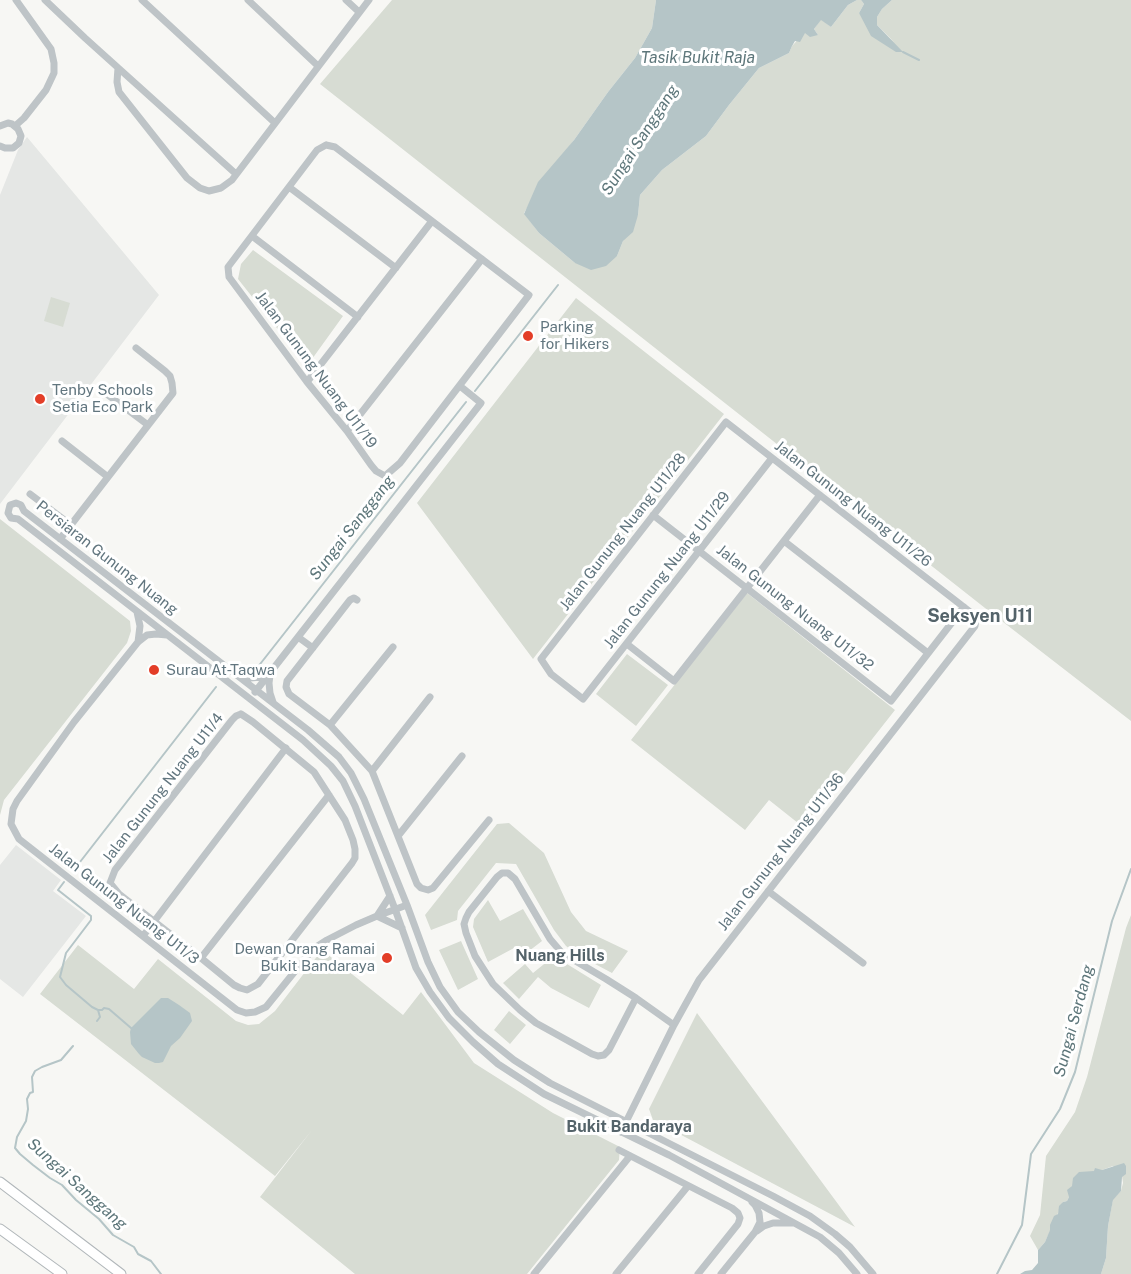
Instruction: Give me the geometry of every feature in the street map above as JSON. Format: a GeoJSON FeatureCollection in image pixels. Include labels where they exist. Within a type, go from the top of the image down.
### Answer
{"type":"FeatureCollection","features":[{"type":"Feature","properties":{"kind":"highway"},"geometry":{"type":"LineString","coordinates":[[0,1182],[121,1274]]}},
{"type":"Feature","properties":{"kind":"highway"},"geometry":{"type":"LineString","coordinates":[[0,1229],[62,1274]]}},
{"type":"Feature","properties":{"kind":"street"},"geometry":{"type":"LineString","coordinates":[[15,126],[46,90],[54,73],[51,49],[16,0]]}},
{"type":"Feature","properties":{"kind":"street"},"geometry":{"type":"LineString","coordinates":[[45,0],[236,174]]}},
{"type":"Feature","properties":{"kind":"street"},"geometry":{"type":"LineString","coordinates":[[142,0],[275,123]]}},
{"type":"Feature","properties":{"kind":"street"},"geometry":{"type":"LineString","coordinates":[[248,0],[318,66]]}},
{"type":"Feature","properties":{"kind":"street"},"geometry":{"type":"LineString","coordinates":[[346,0],[359,12]]}},
{"type":"Feature","properties":{"kind":"street"},"geometry":{"type":"LineString","coordinates":[[118,68],[119,92],[187,178],[200,188],[209,191],[220,188],[231,180],[369,0]]}},
{"type":"Feature","properties":{"kind":"street"},"geometry":{"type":"LineString","coordinates":[[0,126],[8,123],[15,126],[21,136],[19,143],[12,148],[0,146]]}},
{"type":"Feature","properties":{"kind":"street"},"geometry":{"type":"LineString","coordinates":[[250,699],[481,403],[460,386],[529,295],[335,147],[326,145],[317,150],[252,236],[358,317]]}},
{"type":"Feature","properties":{"kind":"street"},"geometry":{"type":"LineString","coordinates":[[289,187],[396,268]]}},
{"type":"Feature","properties":{"kind":"street"},"geometry":{"type":"LineString","coordinates":[[307,382],[432,221]]}},
{"type":"Feature","properties":{"kind":"street","name":"Jalan Gunung Nuang U11/19"},"geometry":{"type":"LineString","coordinates":[[252,236],[228,267],[229,277],[376,471],[385,476],[400,463],[460,386]]}},
{"type":"Feature","properties":{"kind":"street"},"geometry":{"type":"LineString","coordinates":[[347,431],[482,259]]}},
{"type":"Feature","properties":{"kind":"street"},"geometry":{"type":"LineString","coordinates":[[60,539],[173,393],[170,376],[136,348]]}},
{"type":"Feature","properties":{"kind":"street"},"geometry":{"type":"LineString","coordinates":[[100,389],[148,425]]}},
{"type":"Feature","properties":{"kind":"street","name":"Jalan Gunung Nuang U11/26"},"geometry":{"type":"LineString","coordinates":[[726,422],[964,607]]}},
{"type":"Feature","properties":{"kind":"street","name":"Jalan Gunung Nuang U11/28"},"geometry":{"type":"LineString","coordinates":[[584,699],[551,674],[541,659],[726,422]]}},
{"type":"Feature","properties":{"kind":"street"},"geometry":{"type":"LineString","coordinates":[[62,441],[108,477]]}},
{"type":"Feature","properties":{"kind":"street","name":"Jalan Gunung Nuang U11/29"},"geometry":{"type":"LineString","coordinates":[[584,699],[772,458]]}},
{"type":"Feature","properties":{"kind":"street"},"geometry":{"type":"LineString","coordinates":[[30,494],[71,525]]}},
{"type":"Feature","properties":{"kind":"street"},"geometry":{"type":"LineString","coordinates":[[627,644],[674,681],[820,495]]}},
{"type":"Feature","properties":{"kind":"street","name":"Persiaran Gunung Nuang"},"geometry":{"type":"LineString","coordinates":[[857,1274],[839,1252],[820,1237],[669,1155],[544,1094],[498,1064],[473,1042],[449,1018],[429,992],[416,968],[355,806],[343,781],[331,766],[303,740],[168,635],[18,519],[11,518],[8,513],[9,508],[13,504],[21,505],[24,511],[308,730],[339,757],[351,773],[364,799],[440,987],[458,1012],[472,1025],[514,1060],[541,1077],[810,1216],[850,1247],[873,1274]]}},
{"type":"Feature","properties":{"kind":"street","name":"Jalan Gunung Nuang U11/32"},"geometry":{"type":"LineString","coordinates":[[653,515],[891,701],[928,653]]}},
{"type":"Feature","properties":{"kind":"street"},"geometry":{"type":"LineString","coordinates":[[784,541],[928,653],[964,607]]}},
{"type":"Feature","properties":{"kind":"street"},"geometry":{"type":"LineString","coordinates":[[357,600],[354,598],[350,600],[287,681],[286,687],[289,694],[330,725],[372,771],[417,884],[421,888],[428,890],[433,888],[489,820]]}},
{"type":"Feature","properties":{"kind":"street","name":"Jalan Gunung Nuang U11/36"},"geometry":{"type":"LineString","coordinates":[[621,1132],[699,980],[975,626],[974,615],[964,607]]}},
{"type":"Feature","properties":{"kind":"street"},"geometry":{"type":"LineString","coordinates":[[136,611],[140,626],[138,642]]}},
{"type":"Feature","properties":{"kind":"street"},"geometry":{"type":"LineString","coordinates":[[138,642],[147,635],[168,635]]}},
{"type":"Feature","properties":{"kind":"street"},"geometry":{"type":"LineString","coordinates":[[298,637],[312,648]]}},
{"type":"Feature","properties":{"kind":"street","name":"Jalan Gunung Nuang U11/3"},"geometry":{"type":"LineString","coordinates":[[138,642],[74,722],[17,801],[13,809],[11,824],[19,839],[237,1010],[246,1013],[266,1007],[313,949],[376,916],[407,905]]}},
{"type":"Feature","properties":{"kind":"street"},"geometry":{"type":"LineString","coordinates":[[330,725],[393,647]]}},
{"type":"Feature","properties":{"kind":"street"},"geometry":{"type":"LineString","coordinates":[[238,676],[262,677],[271,672]]}},
{"type":"Feature","properties":{"kind":"street"},"geometry":{"type":"LineString","coordinates":[[271,672],[268,683],[274,704]]}},
{"type":"Feature","properties":{"kind":"street"},"geometry":{"type":"LineString","coordinates":[[372,771],[430,698]]}},
{"type":"Feature","properties":{"kind":"street","name":"Jalan Gunung Nuang U11/4"},"geometry":{"type":"LineString","coordinates":[[154,922],[110,883],[115,870],[236,716],[241,714],[286,748]]}},
{"type":"Feature","properties":{"kind":"street"},"geometry":{"type":"LineString","coordinates":[[143,936],[286,748],[314,771],[345,820],[353,840],[355,858],[258,984],[247,990],[234,985],[154,922]]}},
{"type":"Feature","properties":{"kind":"street"},"geometry":{"type":"LineString","coordinates":[[398,836],[462,756]]}},
{"type":"Feature","properties":{"kind":"street"},"geometry":{"type":"LineString","coordinates":[[201,958],[329,795]]}},
{"type":"Feature","properties":{"kind":"street"},"geometry":{"type":"LineString","coordinates":[[636,998],[609,1050],[604,1055],[592,1054],[536,1023],[492,984],[472,949],[464,924],[466,918],[497,877],[502,873],[508,873],[515,879],[550,939],[562,953],[636,998],[674,1025]]}},
{"type":"Feature","properties":{"kind":"street"},"geometry":{"type":"LineString","coordinates":[[768,891],[863,963]]}},
{"type":"Feature","properties":{"kind":"street"},"geometry":{"type":"LineString","coordinates":[[390,896],[376,916],[402,928]]}},
{"type":"Feature","properties":{"kind":"street"},"geometry":{"type":"LineString","coordinates":[[619,1150],[738,1213],[740,1218],[738,1224],[700,1273]]}},
{"type":"Feature","properties":{"kind":"street"},"geometry":{"type":"LineString","coordinates":[[534,1274],[630,1156]]}},
{"type":"Feature","properties":{"kind":"street"},"geometry":{"type":"LineString","coordinates":[[616,1274],[688,1186]]}},
{"type":"Feature","properties":{"kind":"street"},"geometry":{"type":"LineString","coordinates":[[721,1274],[755,1232],[760,1222],[756,1205],[748,1198]]}},
{"type":"Feature","properties":{"kind":"street"},"geometry":{"type":"LineString","coordinates":[[755,1232],[773,1223],[797,1224]]}},
{"type":"Feature","properties":{"kind":"shaded area"},"geometry":{"type":"Polygon","coordinates":[[[392,0],[656,0],[652,28],[635,58],[608,92],[524,213],[539,233],[575,263],[617,256],[638,215],[640,195],[662,170],[706,136],[759,68],[789,53],[792,46],[805,32],[818,35],[814,29],[821,19],[831,27],[848,5],[857,0],[861,0],[864,4],[859,13],[894,42],[877,25],[877,17],[892,0],[1131,0],[1131,721],[320,84],[392,0]]]}},
{"type":"Feature","properties":{"kind":"shaded area","name":"Tenby Schools Setia Eco Park"},"geometry":{"type":"Polygon","coordinates":[[[27,137],[159,295],[0,504],[0,195],[18,150],[27,137]]]}},
{"type":"Feature","properties":{"kind":"shaded area"},"geometry":{"type":"Polygon","coordinates":[[[253,250],[343,316],[307,366],[238,279],[241,264],[253,250]]]}},
{"type":"Feature","properties":{"kind":"shaded area"},"geometry":{"type":"Polygon","coordinates":[[[51,297],[70,303],[63,327],[44,321],[51,297]]]}},
{"type":"Feature","properties":{"kind":"shaded area"},"geometry":{"type":"Polygon","coordinates":[[[576,298],[724,414],[533,659],[417,503],[576,298]]]}},
{"type":"Feature","properties":{"kind":"shaded area"},"geometry":{"type":"Polygon","coordinates":[[[0,519],[130,621],[131,631],[127,643],[4,800],[0,815],[0,519]]]}},
{"type":"Feature","properties":{"kind":"shaded area"},"geometry":{"type":"Polygon","coordinates":[[[747,593],[895,710],[803,827],[769,800],[745,830],[631,740],[747,593]]]}},
{"type":"Feature","properties":{"kind":"shaded area"},"geometry":{"type":"Polygon","coordinates":[[[627,654],[668,685],[636,726],[596,694],[627,654]]]}},
{"type":"Feature","properties":{"kind":"shaded area"},"geometry":{"type":"Polygon","coordinates":[[[509,823],[544,853],[571,912],[586,931],[628,951],[612,973],[566,946],[554,930],[516,864],[496,863],[458,911],[457,920],[431,930],[425,915],[497,824],[509,823]]]}},
{"type":"Feature","properties":{"kind":"shaded area"},"geometry":{"type":"Polygon","coordinates":[[[16,845],[61,880],[53,891],[86,916],[23,997],[0,979],[0,865],[16,845]]]}},
{"type":"Feature","properties":{"kind":"shaded area"},"geometry":{"type":"Polygon","coordinates":[[[488,900],[500,921],[523,909],[542,941],[520,958],[514,948],[488,962],[473,927],[474,919],[488,900]]]}},
{"type":"Feature","properties":{"kind":"shaded area"},"geometry":{"type":"Polygon","coordinates":[[[1131,915],[1131,1274],[1101,1274],[1106,1258],[1113,1199],[1121,1191],[1123,1183],[1122,1176],[1113,1166],[1094,1171],[1072,1186],[1067,1201],[1063,1202],[1045,1242],[1038,1250],[1030,1236],[1040,1215],[1046,1156],[1075,1112],[1087,1077],[1131,915]]]}},
{"type":"Feature","properties":{"kind":"shaded area"},"geometry":{"type":"Polygon","coordinates":[[[461,941],[478,979],[458,990],[439,950],[461,941]]]}},
{"type":"Feature","properties":{"kind":"shaded area"},"geometry":{"type":"Polygon","coordinates":[[[78,945],[134,989],[158,959],[236,1021],[248,1025],[259,1024],[275,1011],[322,950],[403,1015],[421,992],[474,1063],[553,1113],[620,1147],[619,1160],[527,1274],[355,1274],[260,1197],[312,1130],[275,1176],[40,994],[78,945]]]}},
{"type":"Feature","properties":{"kind":"shaded area"},"geometry":{"type":"Polygon","coordinates":[[[554,956],[601,985],[589,1008],[551,988],[538,977],[519,999],[503,983],[525,964],[533,973],[554,956]]]}},
{"type":"Feature","properties":{"kind":"shaded area"},"geometry":{"type":"Polygon","coordinates":[[[509,1011],[526,1025],[510,1044],[494,1030],[509,1011]]]}},
{"type":"Feature","properties":{"kind":"shaded area"},"geometry":{"type":"Polygon","coordinates":[[[697,1013],[855,1227],[653,1120],[649,1109],[697,1013]]]}},
{"type":"Feature","properties":{"kind":"water","name":"Tasik Bukit Raja"},"geometry":{"type":"Polygon","coordinates":[[[656,0],[857,0],[848,5],[831,27],[821,20],[814,29],[818,35],[810,37],[805,33],[800,42],[795,41],[789,53],[759,68],[706,136],[662,170],[640,195],[633,232],[623,241],[617,256],[606,266],[591,270],[575,263],[539,233],[524,214],[538,182],[574,140],[635,58],[652,28],[656,0]]]}},
{"type":"Feature","properties":{"kind":"water"},"geometry":{"type":"Polygon","coordinates":[[[861,0],[892,0],[877,17],[877,25],[903,52],[896,52],[871,36],[859,13],[864,4],[861,0]]]}},
{"type":"Feature","properties":{"kind":"water"},"geometry":{"type":"Polygon","coordinates":[[[161,998],[168,998],[190,1013],[192,1021],[171,1046],[163,1062],[155,1063],[139,1054],[131,1044],[130,1032],[131,1028],[161,998]]]}},
{"type":"Feature","properties":{"kind":"water"},"geometry":{"type":"Polygon","coordinates":[[[1124,1163],[1126,1174],[1122,1177],[1121,1191],[1113,1200],[1108,1226],[1106,1258],[1101,1274],[1020,1274],[1032,1270],[1038,1263],[1038,1250],[1045,1242],[1054,1216],[1058,1214],[1059,1206],[1069,1197],[1067,1190],[1072,1186],[1073,1178],[1079,1172],[1094,1171],[1095,1168],[1102,1170],[1124,1163]]]}},
{"type":"Feature","properties":{"kind":"waterway"},"geometry":{"type":"LineString","coordinates":[[903,52],[919,60]]}},
{"type":"Feature","properties":{"kind":"waterway","name":"Sungai Sanggang"},"geometry":{"type":"LineString","coordinates":[[475,391],[558,285]]}},
{"type":"Feature","properties":{"kind":"waterway","name":"Sungai Sanggang"},"geometry":{"type":"LineString","coordinates":[[257,668],[466,402]]}},
{"type":"Feature","properties":{"kind":"waterway","name":"Sungai Sanggang"},"geometry":{"type":"LineString","coordinates":[[73,871],[216,687]]}},
{"type":"Feature","properties":{"kind":"waterway","name":"Sungai Serdang"},"geometry":{"type":"LineString","coordinates":[[997,1274],[1022,1225],[1031,1154],[1060,1109],[1075,1072],[1112,921],[1131,869]]}},
{"type":"Feature","properties":{"kind":"waterway","name":"Sungai Sanggang"},"geometry":{"type":"LineString","coordinates":[[64,882],[58,890],[91,916],[91,920],[66,953],[60,977],[66,985],[98,1010]]}},
{"type":"Feature","properties":{"kind":"waterway"},"geometry":{"type":"LineString","coordinates":[[98,1010],[109,1009],[131,1028]]}},
{"type":"Feature","properties":{"kind":"waterway","name":"Sungai Sanggang"},"geometry":{"type":"LineString","coordinates":[[97,1021],[100,1017],[98,1010]]}},
{"type":"Feature","properties":{"kind":"waterway","name":"Sungai Sanggang"},"geometry":{"type":"LineString","coordinates":[[73,1046],[61,1060],[35,1071],[32,1077],[33,1092],[27,1099],[26,1121],[17,1137],[15,1148],[33,1165],[62,1185],[113,1235],[134,1247],[138,1254],[151,1261],[161,1274]]}},
{"type":"Feature","properties":{"kind":"place","name":"Parking for Hikers"},"geometry":{"type":"Point","coordinates":[528,336]}},
{"type":"Feature","properties":{"kind":"place","name":"Tenby Schools Setia Eco Park"},"geometry":{"type":"Point","coordinates":[40,399]}},
{"type":"Feature","properties":{"kind":"place","name":"Surau At-Taqwa"},"geometry":{"type":"Point","coordinates":[154,670]}},
{"type":"Feature","properties":{"kind":"place","name":"Dewan Orang Ramai Bukit Bandaraya"},"geometry":{"type":"Point","coordinates":[387,958]}},
{"type":"Feature","properties":{"kind":"district","name":"Seksyen U11"},"geometry":{"type":"Point","coordinates":[980,616]}},
{"type":"Feature","properties":{"kind":"district","name":"Nuang Hills"},"geometry":{"type":"Point","coordinates":[560,956]}},
{"type":"Feature","properties":{"kind":"district","name":"Bukit Bandaraya"},"geometry":{"type":"Point","coordinates":[629,1127]}}]}
